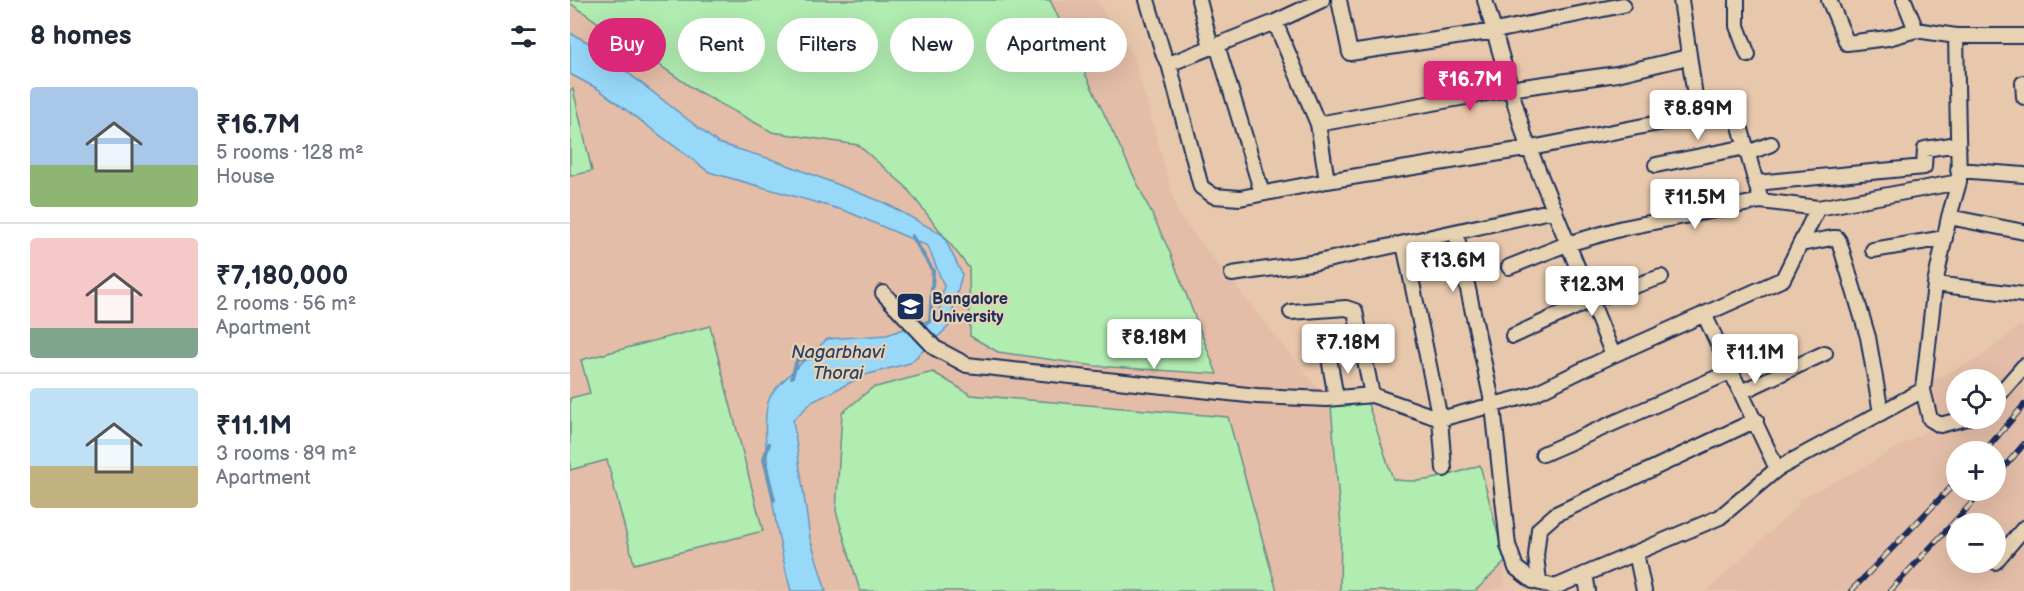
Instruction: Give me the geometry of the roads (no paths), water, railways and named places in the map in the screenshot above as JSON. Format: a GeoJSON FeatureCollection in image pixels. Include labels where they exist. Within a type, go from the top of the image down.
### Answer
{"type":"FeatureCollection","features":[{"type":"Feature","properties":{"kind":"street"},"geometry":{"type":"LineString","coordinates":[[1147,0],[1164,56],[1169,63],[1201,187],[1214,196],[1227,199],[1531,148],[1735,108],[1761,201]]}},
{"type":"Feature","properties":{"kind":"street"},"geometry":{"type":"LineString","coordinates":[[1199,0],[1262,193]]}},
{"type":"Feature","properties":{"kind":"street"},"geometry":{"type":"LineString","coordinates":[[1169,63],[1275,22],[1322,0]]}},
{"type":"Feature","properties":{"kind":"street"},"geometry":{"type":"LineString","coordinates":[[1339,0],[1350,53],[1494,31],[1623,5]]}},
{"type":"Feature","properties":{"kind":"street"},"geometry":{"type":"LineString","coordinates":[[1485,0],[1525,138],[1531,148],[1589,302],[1612,355]]}},
{"type":"Feature","properties":{"kind":"street"},"geometry":{"type":"LineString","coordinates":[[1681,0],[1696,103]]}},
{"type":"Feature","properties":{"kind":"street"},"geometry":{"type":"LineString","coordinates":[[1737,0],[1737,26],[1748,55]]}},
{"type":"Feature","properties":{"kind":"street"},"geometry":{"type":"LineString","coordinates":[[1829,0],[1847,43],[1888,38],[1916,30],[1956,36],[2024,36]]}},
{"type":"Feature","properties":{"kind":"street"},"geometry":{"type":"LineString","coordinates":[[1904,0],[1916,30]]}},
{"type":"Feature","properties":{"kind":"street"},"geometry":{"type":"LineString","coordinates":[[1275,22],[1318,124],[1327,181]]}},
{"type":"Feature","properties":{"kind":"street"},"geometry":{"type":"LineString","coordinates":[[1946,423],[1940,425],[1930,419],[1923,390],[1935,284],[1959,176],[1956,36]]}},
{"type":"Feature","properties":{"kind":"street"},"geometry":{"type":"LineString","coordinates":[[1318,124],[1509,89],[1617,75],[1688,57]]}},
{"type":"Feature","properties":{"kind":"street"},"geometry":{"type":"LineString","coordinates":[[1656,165],[1771,144]]}},
{"type":"Feature","properties":{"kind":"street"},"geometry":{"type":"LineString","coordinates":[[1756,183],[1924,166],[1925,149],[1958,144]]}},
{"type":"Feature","properties":{"kind":"street"},"geometry":{"type":"LineString","coordinates":[[1509,267],[1567,244],[1623,228],[1761,201],[1818,208],[1959,176],[2024,175]]}},
{"type":"Feature","properties":{"kind":"street"},"geometry":{"type":"LineString","coordinates":[[883,293],[935,348],[967,365],[1257,396],[1336,398],[1372,395],[1393,405],[1440,419],[1531,395],[1612,355],[1783,279],[1818,208]]}},
{"type":"Feature","properties":{"kind":"street"},"geometry":{"type":"LineString","coordinates":[[1232,274],[1318,262],[1555,210]]}},
{"type":"Feature","properties":{"kind":"street"},"geometry":{"type":"LineString","coordinates":[[1949,217],[2024,232]]}},
{"type":"Feature","properties":{"kind":"street"},"geometry":{"type":"LineString","coordinates":[[1456,233],[1493,406],[1508,545],[1516,568],[1533,580],[1539,580],[1556,589],[1585,574],[1720,517],[1777,469],[1923,390]]}},
{"type":"Feature","properties":{"kind":"street"},"geometry":{"type":"LineString","coordinates":[[1801,244],[1832,238],[1837,238],[1839,241],[1868,337],[1881,413]]}},
{"type":"Feature","properties":{"kind":"street"},"geometry":{"type":"LineString","coordinates":[[1873,250],[1945,238]]}},
{"type":"Feature","properties":{"kind":"street"},"geometry":{"type":"LineString","coordinates":[[1404,244],[1440,419],[1444,469]]}},
{"type":"Feature","properties":{"kind":"street"},"geometry":{"type":"LineString","coordinates":[[1513,336],[1589,302],[1661,277]]}},
{"type":"Feature","properties":{"kind":"street"},"geometry":{"type":"LineString","coordinates":[[1935,284],[2024,295]]}},
{"type":"Feature","properties":{"kind":"street"},"geometry":{"type":"LineString","coordinates":[[1291,312],[1346,308],[1355,311],[1372,395]]}},
{"type":"Feature","properties":{"kind":"street"},"geometry":{"type":"LineString","coordinates":[[1704,314],[1730,372],[1756,420],[1777,469]]}},
{"type":"Feature","properties":{"kind":"street"},"geometry":{"type":"LineString","coordinates":[[1741,392],[1825,353]]}},
{"type":"Feature","properties":{"kind":"street"},"geometry":{"type":"LineString","coordinates":[[1329,358],[1336,398]]}},
{"type":"Feature","properties":{"kind":"street"},"geometry":{"type":"LineString","coordinates":[[2006,386],[2024,366]]}},
{"type":"Feature","properties":{"kind":"street"},"geometry":{"type":"LineString","coordinates":[[1543,454],[1730,372]]}},
{"type":"Feature","properties":{"kind":"street"},"geometry":{"type":"LineString","coordinates":[[1539,580],[1536,556],[1539,529],[1556,514],[1756,420]]}},
{"type":"Feature","properties":{"kind":"street"},"geometry":{"type":"LineString","coordinates":[[2006,549],[2024,528]]}},
{"type":"Feature","properties":{"kind":"street"},"geometry":{"type":"LineString","coordinates":[[1636,553],[1644,591]]}},
{"type":"Feature","properties":{"kind":"street"},"geometry":{"type":"LineString","coordinates":[[1585,574],[1588,591]]}},
{"type":"Feature","properties":{"kind":"water","name":"Nagarbhavi Thorai"},"geometry":{"type":"Polygon","coordinates":[[[570,33],[588,42],[588,72],[627,72],[718,143],[780,162],[885,203],[943,235],[962,274],[949,326],[910,363],[865,375],[812,402],[793,420],[810,538],[826,591],[791,591],[781,549],[767,461],[767,411],[771,395],[827,339],[887,335],[938,317],[944,286],[928,246],[846,211],[709,172],[598,89],[570,74],[570,33]]]}},
{"type":"Feature","properties":{"kind":"waterway","name":"Nagarbhavi Thorai"},"geometry":{"type":"LineString","coordinates":[[912,236],[933,271],[930,321],[927,323]]}},
{"type":"Feature","properties":{"kind":"waterway","name":"Nagarbhavi Thorai"},"geometry":{"type":"LineString","coordinates":[[792,377],[797,360],[811,358]]}},
{"type":"Feature","properties":{"kind":"waterway","name":"Nagarbhavi Thorai"},"geometry":{"type":"LineString","coordinates":[[769,444],[764,459],[774,500]]}},
{"type":"Feature","properties":{"kind":"railway"},"geometry":{"type":"LineString","coordinates":[[1993,441],[2024,405]]}},
{"type":"Feature","properties":{"kind":"railway"},"geometry":{"type":"LineString","coordinates":[[2006,465],[2024,444]]}},
{"type":"Feature","properties":{"kind":"railway"},"geometry":{"type":"LineString","coordinates":[[1851,591],[1946,492]]}},
{"type":"Feature","properties":{"kind":"railway"},"geometry":{"type":"LineString","coordinates":[[1890,591],[1974,501]]}},
{"type":"Feature","properties":{"kind":"place","name":"Bangalore University"},"geometry":{"type":"Point","coordinates":[911,307]}}]}
